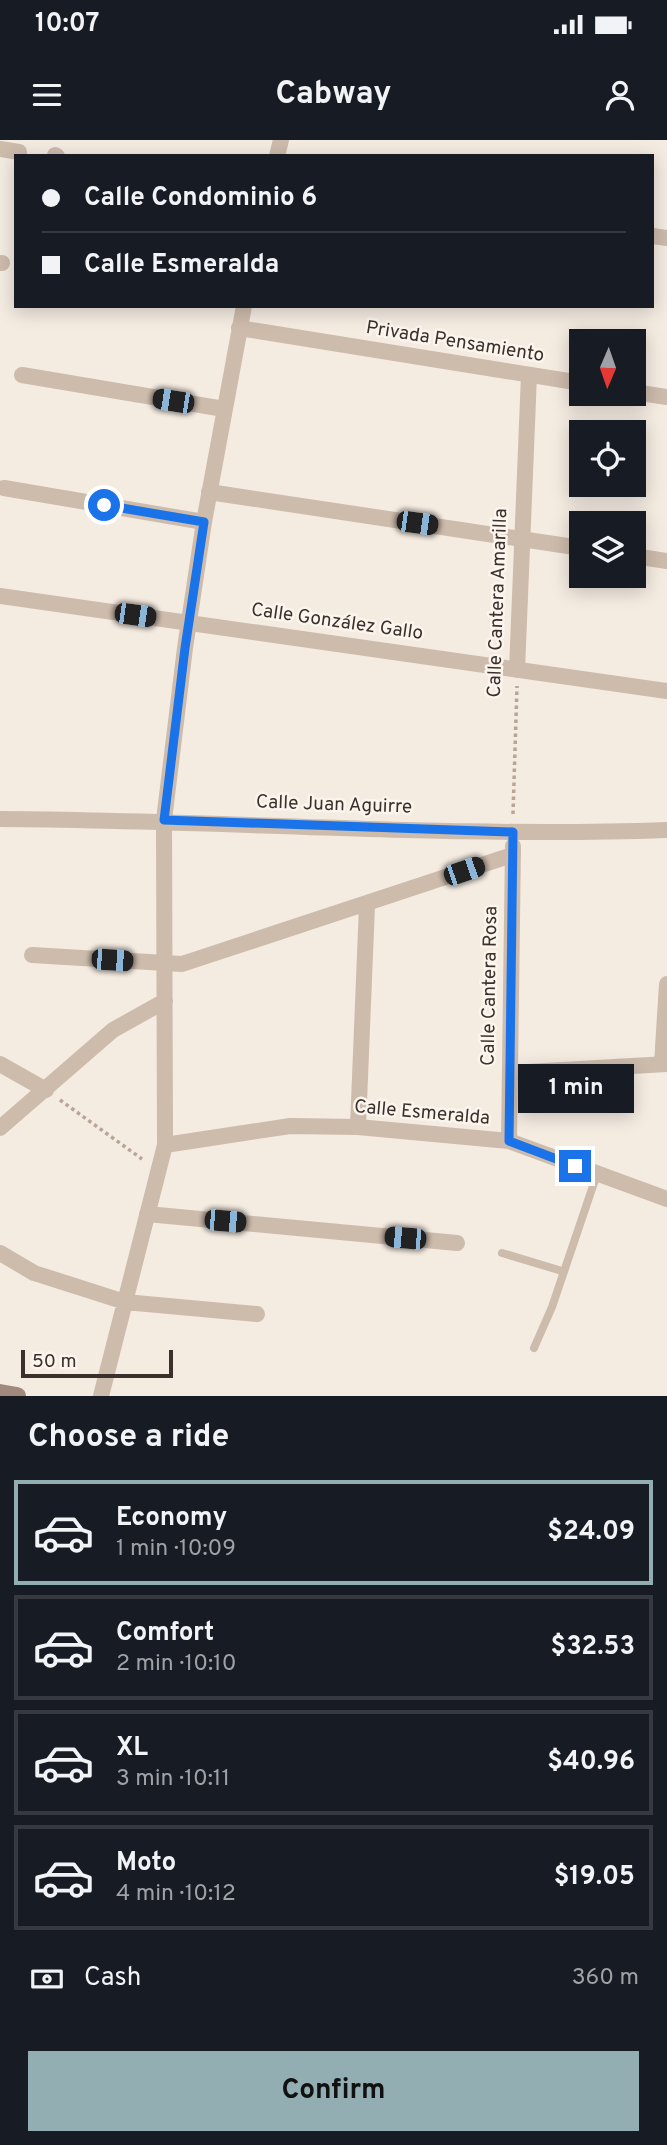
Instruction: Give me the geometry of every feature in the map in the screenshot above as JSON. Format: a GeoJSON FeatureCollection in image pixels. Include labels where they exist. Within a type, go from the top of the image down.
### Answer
{"type":"FeatureCollection","features":[{"type":"Feature","properties":{"kind":"main road"},"geometry":{"type":"LineString","coordinates":[[0,1393],[18,1396]]}},
{"type":"Feature","properties":{"kind":"street"},"geometry":{"type":"LineString","coordinates":[[0,149],[19,152]]}},
{"type":"Feature","properties":{"kind":"street"},"geometry":{"type":"LineString","coordinates":[[101,1396],[165,1145],[164,820],[204,522],[244,308]]}},
{"type":"Feature","properties":{"kind":"street","name":"Privada Pensamiento"},"geometry":{"type":"LineString","coordinates":[[239,328],[569,381]]}},
{"type":"Feature","properties":{"kind":"street"},"geometry":{"type":"LineString","coordinates":[[22,375],[224,409]]}},
{"type":"Feature","properties":{"kind":"street","name":"Calle Cantera Amarilla"},"geometry":{"type":"LineString","coordinates":[[517,670],[529,375]]}},
{"type":"Feature","properties":{"kind":"street"},"geometry":{"type":"LineString","coordinates":[[646,394],[667,397]]}},
{"type":"Feature","properties":{"kind":"street"},"geometry":{"type":"LineString","coordinates":[[4,488],[204,522]]}},
{"type":"Feature","properties":{"kind":"street"},"geometry":{"type":"LineString","coordinates":[[209,492],[569,546]]}},
{"type":"Feature","properties":{"kind":"street"},"geometry":{"type":"LineString","coordinates":[[646,558],[667,561]]}},
{"type":"Feature","properties":{"kind":"street","name":"Calle González Gallo"},"geometry":{"type":"LineString","coordinates":[[0,596],[667,691]]}},
{"type":"Feature","properties":{"kind":"street","name":"Calle Juan Aguirre"},"geometry":{"type":"LineString","coordinates":[[0,819],[164,820],[513,832],[667,830]]}},
{"type":"Feature","properties":{"kind":"street","name":"Calle Cantera Rosa"},"geometry":{"type":"LineString","coordinates":[[509,1141],[513,832]]}},
{"type":"Feature","properties":{"kind":"street"},"geometry":{"type":"LineString","coordinates":[[32,956],[183,964],[513,855]]}},
{"type":"Feature","properties":{"kind":"street"},"geometry":{"type":"LineString","coordinates":[[358,1127],[367,905]]}},
{"type":"Feature","properties":{"kind":"street"},"geometry":{"type":"LineString","coordinates":[[510,1073],[664,1064],[667,984]]}},
{"type":"Feature","properties":{"kind":"street"},"geometry":{"type":"LineString","coordinates":[[0,1128],[113,1030],[165,1001]]}},
{"type":"Feature","properties":{"kind":"street"},"geometry":{"type":"LineString","coordinates":[[0,1064],[46,1090]]}},
{"type":"Feature","properties":{"kind":"street","name":"Calle Esmeralda"},"geometry":{"type":"LineString","coordinates":[[165,1145],[275,1126],[358,1127],[509,1141],[667,1199]]}},
{"type":"Feature","properties":{"kind":"street"},"geometry":{"type":"LineString","coordinates":[[147,1214],[457,1243]]}},
{"type":"Feature","properties":{"kind":"street"},"geometry":{"type":"LineString","coordinates":[[0,1253],[34,1273],[125,1303],[257,1314]]}},
{"type":"Feature","properties":{"kind":"lane"},"geometry":{"type":"LineString","coordinates":[[534,1348],[552,1307],[597,1174]]}},
{"type":"Feature","properties":{"kind":"lane"},"geometry":{"type":"LineString","coordinates":[[502,1253],[562,1271]]}},
{"type":"Feature","properties":{"kind":"path","name":"Calle Cantera Amarilla"},"geometry":{"type":"LineString","coordinates":[[513,832],[517,670]]}},
{"type":"Feature","properties":{"kind":"path"},"geometry":{"type":"LineString","coordinates":[[46,1090],[158,1170]]}},
{"type":"Feature","properties":{"kind":"route"},"geometry":{"type":"LineString","coordinates":[[104,505],[204,522],[164,820],[513,832],[509,1141],[575,1166]]}}]}
